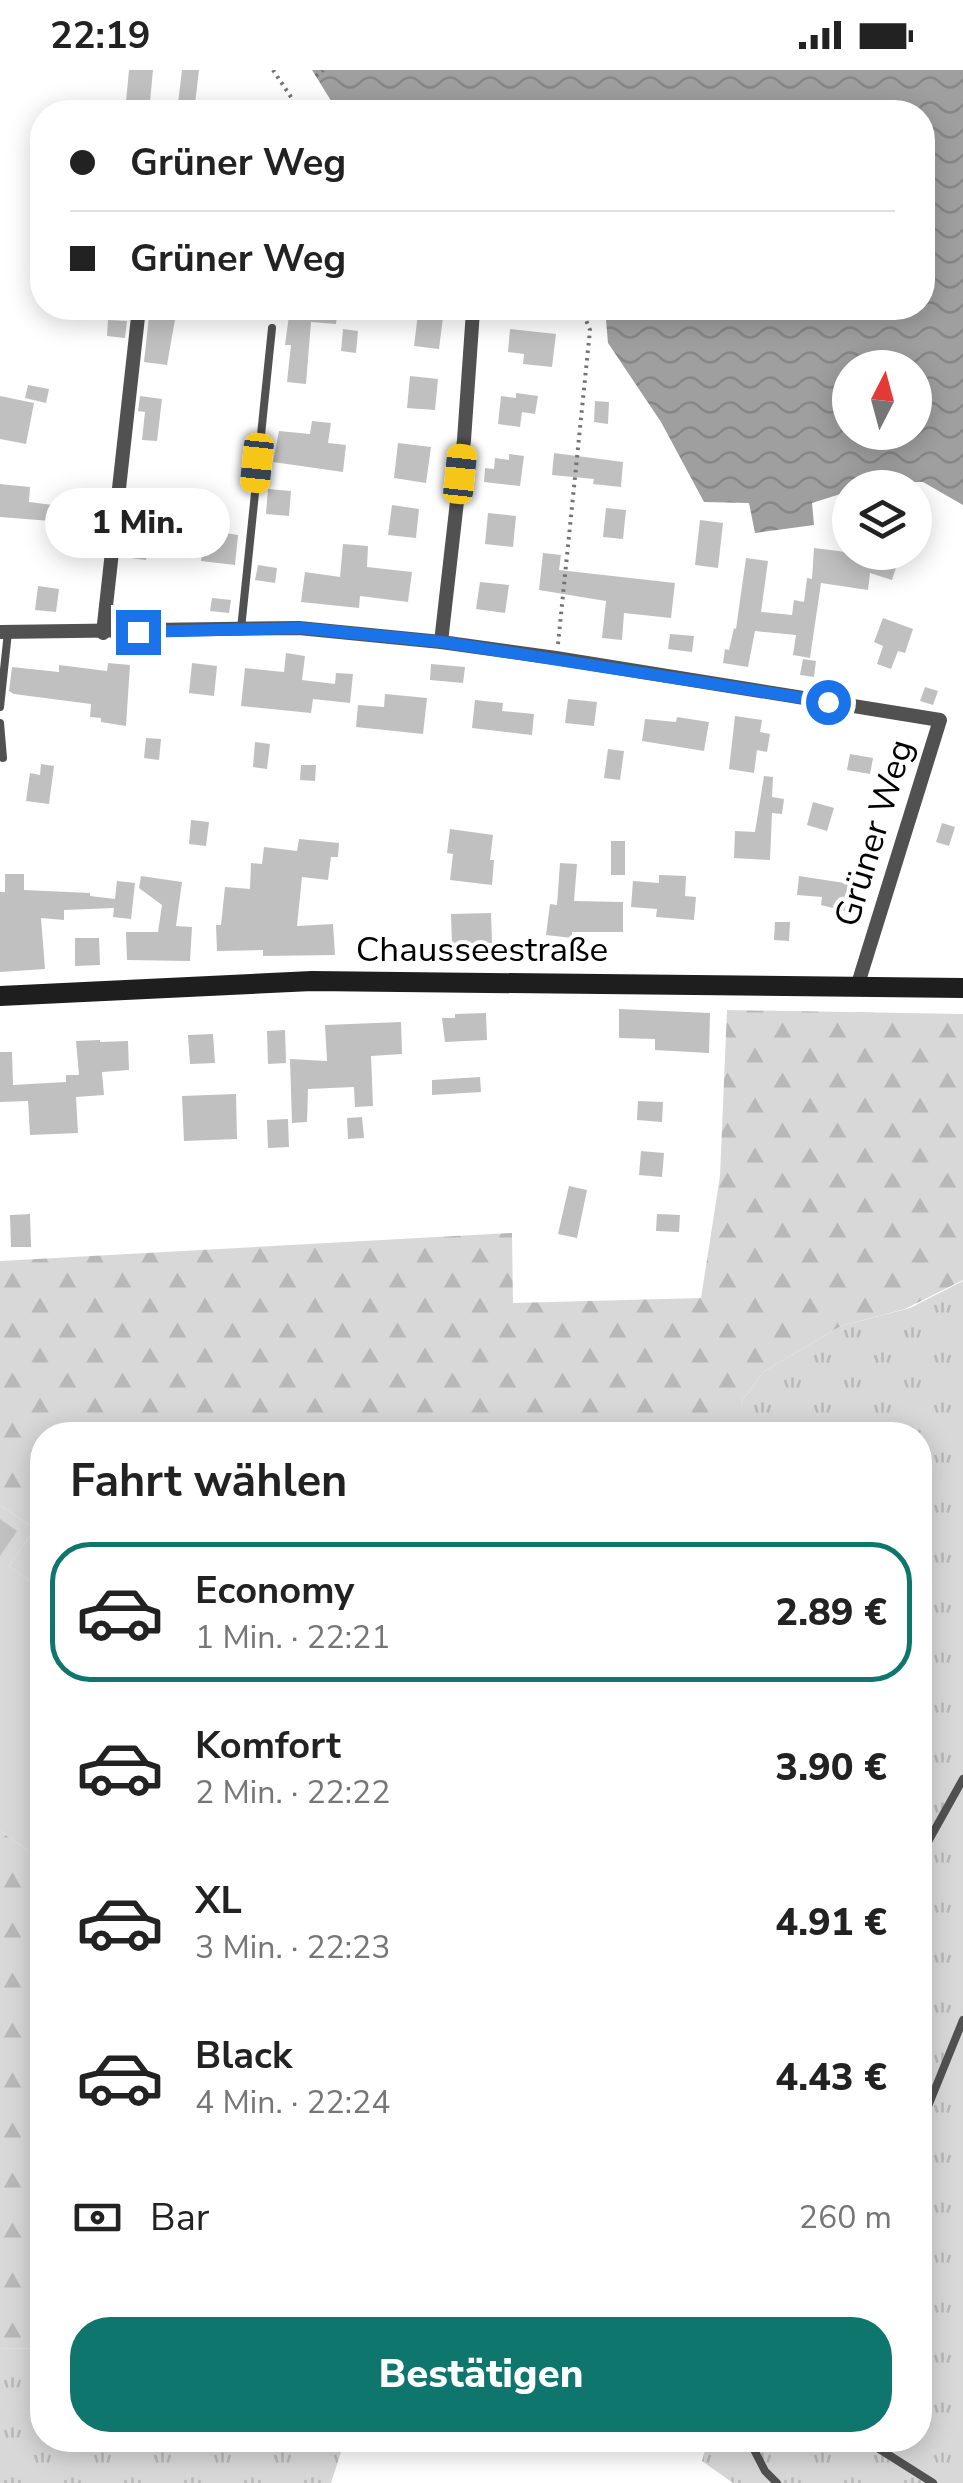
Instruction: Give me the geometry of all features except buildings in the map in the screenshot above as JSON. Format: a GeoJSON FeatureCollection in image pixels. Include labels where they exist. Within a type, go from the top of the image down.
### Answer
{"type":"FeatureCollection","features":[{"type":"Feature","properties":{"kind":"main road","name":"Chausseestraße"},"geometry":{"type":"LineString","coordinates":[[0,996],[312,981],[963,988]]}},
{"type":"Feature","properties":{"kind":"street"},"geometry":{"type":"LineString","coordinates":[[104,632],[138,320]]}},
{"type":"Feature","properties":{"kind":"street"},"geometry":{"type":"LineString","coordinates":[[442,642],[472,320]]}},
{"type":"Feature","properties":{"kind":"street","name":"Grüner Weg"},"geometry":{"type":"LineString","coordinates":[[4,632],[300,628],[556,658],[940,720],[858,987]]}},
{"type":"Feature","properties":{"kind":"lane"},"geometry":{"type":"LineString","coordinates":[[241,630],[272,328]]}},
{"type":"Feature","properties":{"kind":"lane"},"geometry":{"type":"LineString","coordinates":[[0,707],[4,632]]}},
{"type":"Feature","properties":{"kind":"lane"},"geometry":{"type":"LineString","coordinates":[[0,724],[4,758]]}},
{"type":"Feature","properties":{"kind":"lane"},"geometry":{"type":"LineString","coordinates":[[932,1836],[963,1779]]}},
{"type":"Feature","properties":{"kind":"lane"},"geometry":{"type":"LineString","coordinates":[[932,2096],[963,2020]]}},
{"type":"Feature","properties":{"kind":"lane"},"geometry":{"type":"LineString","coordinates":[[755,2452],[765,2472],[777,2483]]}},
{"type":"Feature","properties":{"kind":"lane"},"geometry":{"type":"LineString","coordinates":[[884,2452],[933,2483]]}},
{"type":"Feature","properties":{"kind":"path"},"geometry":{"type":"LineString","coordinates":[[273,70],[293,100]]}},
{"type":"Feature","properties":{"kind":"path"},"geometry":{"type":"LineString","coordinates":[[316,76],[323,70]]}},
{"type":"Feature","properties":{"kind":"path"},"geometry":{"type":"LineString","coordinates":[[556,658],[590,330],[586,320]]}},
{"type":"Feature","properties":{"kind":"green space"},"geometry":{"type":"Polygon","coordinates":[[[727,1010],[963,1014],[963,1280],[905,1309],[841,1326],[763,1372],[742,1401],[739,1422],[30,1422],[30,1526],[0,1505],[0,1261],[512,1233],[513,1303],[701,1298],[720,1176],[727,1010]]]}},
{"type":"Feature","properties":{"kind":"green space"},"geometry":{"type":"Polygon","coordinates":[[[963,1281],[963,2483],[733,2483],[702,2461],[705,2452],[932,2452],[932,1422],[738,1422],[742,1401],[763,1372],[841,1326],[910,1308],[963,1281]]]}},
{"type":"Feature","properties":{"kind":"green space"},"geometry":{"type":"Polygon","coordinates":[[[0,1505],[30,1526],[30,1536],[9,1566],[30,1581],[30,1852],[0,1831],[0,1505]]]}},
{"type":"Feature","properties":{"kind":"green space"},"geometry":{"type":"Polygon","coordinates":[[[30,1536],[30,1581],[9,1566],[30,1536]]]}},
{"type":"Feature","properties":{"kind":"green space"},"geometry":{"type":"Polygon","coordinates":[[[0,1831],[30,1852],[30,2349],[0,2348],[0,1831]]]}},
{"type":"Feature","properties":{"kind":"green space"},"geometry":{"type":"Polygon","coordinates":[[[0,2348],[30,2349],[30,2452],[341,2452],[331,2483],[0,2483],[0,2348]]]}},
{"type":"Feature","properties":{"kind":"water"},"geometry":{"type":"Polygon","coordinates":[[[312,70],[963,70],[963,505],[932,487],[932,470],[832,470],[832,497],[812,503],[814,525],[755,533],[749,503],[704,502],[661,422],[608,343],[606,320],[935,320],[935,100],[331,100],[312,70]]]}},
{"type":"Feature","properties":{"kind":"route"},"geometry":{"type":"LineString","coordinates":[[138,632],[300,628],[442,642],[828,702]]}}]}
